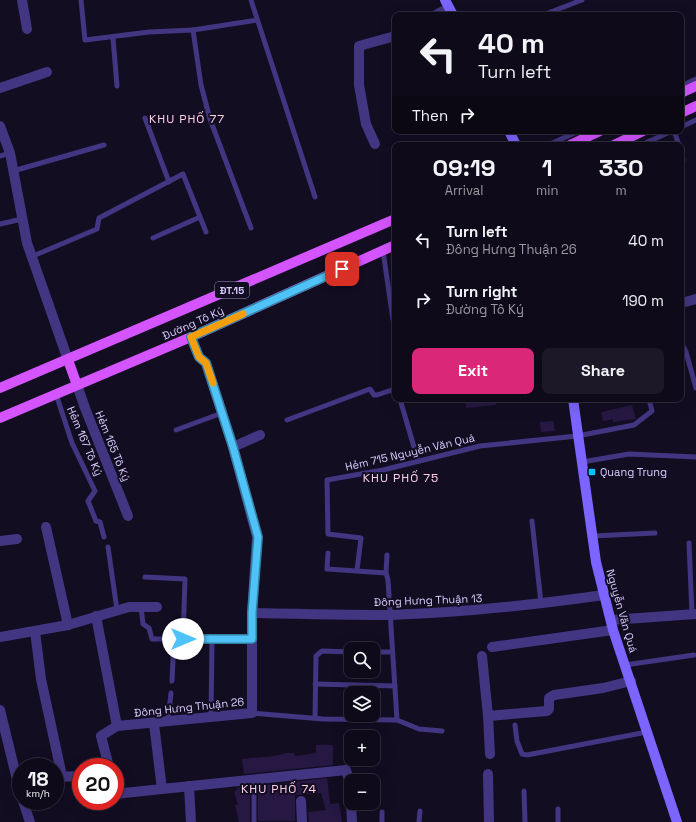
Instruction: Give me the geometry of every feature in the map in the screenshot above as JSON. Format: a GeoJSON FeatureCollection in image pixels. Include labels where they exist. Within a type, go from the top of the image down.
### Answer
{"type":"FeatureCollection","features":[{"type":"Feature","properties":{"kind":"main road"},"geometry":{"type":"LineString","coordinates":[[684,92],[696,86]]}},
{"type":"Feature","properties":{"kind":"main road"},"geometry":{"type":"LineString","coordinates":[[684,112],[696,106]]}},
{"type":"Feature","properties":{"kind":"main road"},"geometry":{"type":"LineString","coordinates":[[576,142],[594,134]]}},
{"type":"Feature","properties":{"kind":"main road"},"geometry":{"type":"LineString","coordinates":[[620,142],[637,134]]}},
{"type":"Feature","properties":{"kind":"main road","name":"Đường Tô Ký"},"geometry":{"type":"LineString","coordinates":[[0,388],[392,220]]}},
{"type":"Feature","properties":{"kind":"main road","name":"Đường Tô Ký"},"geometry":{"type":"LineString","coordinates":[[0,418],[191,337],[392,246]]}},
{"type":"Feature","properties":{"kind":"main road"},"geometry":{"type":"LineString","coordinates":[[68,360],[77,385]]}},
{"type":"Feature","properties":{"kind":"main road","name":"Nguyễn Văn Quá"},"geometry":{"type":"LineString","coordinates":[[573,402],[596,562],[604,595],[612,625],[677,822]]}},
{"type":"Feature","properties":{"kind":"street"},"geometry":{"type":"LineString","coordinates":[[22,0],[27,29]]}},
{"type":"Feature","properties":{"kind":"street"},"geometry":{"type":"LineString","coordinates":[[375,144],[366,124],[359,85],[359,46],[392,37]]}},
{"type":"Feature","properties":{"kind":"street"},"geometry":{"type":"LineString","coordinates":[[0,88],[47,72]]}},
{"type":"Feature","properties":{"kind":"street"},"geometry":{"type":"LineString","coordinates":[[0,126],[5,155],[13,171],[27,243],[33,256],[68,360]]}},
{"type":"Feature","properties":{"kind":"street"},"geometry":{"type":"LineString","coordinates":[[684,302],[696,299]]}},
{"type":"Feature","properties":{"kind":"street","name":"Đông Hưng Thuận 26"},"geometry":{"type":"LineString","coordinates":[[117,726],[154,724],[252,713],[252,613],[258,537],[233,447],[206,363],[199,357],[191,337]]}},
{"type":"Feature","properties":{"kind":"street","name":"Hẻm 165 Tô Ký"},"geometry":{"type":"LineString","coordinates":[[77,385],[128,516]]}},
{"type":"Feature","properties":{"kind":"street"},"geometry":{"type":"LineString","coordinates":[[233,447],[260,435]]}},
{"type":"Feature","properties":{"kind":"street"},"geometry":{"type":"LineString","coordinates":[[46,527],[68,625]]}},
{"type":"Feature","properties":{"kind":"street"},"geometry":{"type":"LineString","coordinates":[[0,541],[17,539]]}},
{"type":"Feature","properties":{"kind":"street","name":"Đông Hưng Thuận 13"},"geometry":{"type":"LineString","coordinates":[[252,613],[389,614],[475,610],[541,604],[604,595]]}},
{"type":"Feature","properties":{"kind":"street"},"geometry":{"type":"LineString","coordinates":[[0,637],[68,625],[129,607],[157,607]]}},
{"type":"Feature","properties":{"kind":"street"},"geometry":{"type":"LineString","coordinates":[[492,647],[612,625],[694,614]]}},
{"type":"Feature","properties":{"kind":"street"},"geometry":{"type":"LineString","coordinates":[[96,616],[117,726],[101,736],[107,758]]}},
{"type":"Feature","properties":{"kind":"street"},"geometry":{"type":"LineString","coordinates":[[35,631],[41,679],[55,758]]}},
{"type":"Feature","properties":{"kind":"street"},"geometry":{"type":"LineString","coordinates":[[482,656],[490,754]]}},
{"type":"Feature","properties":{"kind":"street"},"geometry":{"type":"LineString","coordinates":[[488,716],[544,711],[549,709],[549,698],[554,695],[603,688],[631,682]]}},
{"type":"Feature","properties":{"kind":"street"},"geometry":{"type":"LineString","coordinates":[[0,710],[12,758]]}},
{"type":"Feature","properties":{"kind":"street"},"geometry":{"type":"LineString","coordinates":[[154,724],[162,789]]}},
{"type":"Feature","properties":{"kind":"street"},"geometry":{"type":"LineString","coordinates":[[124,793],[254,778],[346,770],[350,783],[352,822]]}},
{"type":"Feature","properties":{"kind":"street"},"geometry":{"type":"LineString","coordinates":[[488,774],[489,822]]}},
{"type":"Feature","properties":{"kind":"street"},"geometry":{"type":"LineString","coordinates":[[189,786],[191,822]]}},
{"type":"Feature","properties":{"kind":"street"},"geometry":{"type":"LineString","coordinates":[[301,801],[302,822]]}},
{"type":"Feature","properties":{"kind":"street"},"geometry":{"type":"LineString","coordinates":[[26,810],[30,822]]}},
{"type":"Feature","properties":{"kind":"lane"},"geometry":{"type":"LineString","coordinates":[[81,0],[85,40],[113,38],[149,32],[193,30],[258,20]]}},
{"type":"Feature","properties":{"kind":"lane"},"geometry":{"type":"LineString","coordinates":[[251,0],[315,197]]}},
{"type":"Feature","properties":{"kind":"lane"},"geometry":{"type":"LineString","coordinates":[[551,12],[582,0]]}},
{"type":"Feature","properties":{"kind":"lane"},"geometry":{"type":"LineString","coordinates":[[193,30],[201,85],[210,119],[251,228]]}},
{"type":"Feature","properties":{"kind":"lane"},"geometry":{"type":"LineString","coordinates":[[113,38],[117,86]]}},
{"type":"Feature","properties":{"kind":"lane"},"geometry":{"type":"LineString","coordinates":[[684,85],[696,79]]}},
{"type":"Feature","properties":{"kind":"lane"},"geometry":{"type":"LineString","coordinates":[[145,118],[169,182]]}},
{"type":"Feature","properties":{"kind":"lane"},"geometry":{"type":"LineString","coordinates":[[684,126],[696,120]]}},
{"type":"Feature","properties":{"kind":"lane"},"geometry":{"type":"LineString","coordinates":[[555,142],[572,134]]}},
{"type":"Feature","properties":{"kind":"lane"},"geometry":{"type":"LineString","coordinates":[[648,142],[666,134]]}},
{"type":"Feature","properties":{"kind":"lane"},"geometry":{"type":"LineString","coordinates":[[13,171],[104,145]]}},
{"type":"Feature","properties":{"kind":"lane"},"geometry":{"type":"LineString","coordinates":[[33,256],[98,229],[98,221],[100,218],[183,174],[206,232]]}},
{"type":"Feature","properties":{"kind":"lane"},"geometry":{"type":"LineString","coordinates":[[153,238],[200,217]]}},
{"type":"Feature","properties":{"kind":"lane"},"geometry":{"type":"LineString","coordinates":[[0,224],[22,219]]}},
{"type":"Feature","properties":{"kind":"lane"},"geometry":{"type":"LineString","coordinates":[[383,251],[392,312]]}},
{"type":"Feature","properties":{"kind":"lane"},"geometry":{"type":"LineString","coordinates":[[684,348],[696,388]]}},
{"type":"Feature","properties":{"kind":"lane"},"geometry":{"type":"LineString","coordinates":[[287,420],[370,389],[374,395],[392,390]]}},
{"type":"Feature","properties":{"kind":"lane","name":"Hẻm 167 Tô Ký"},"geometry":{"type":"LineString","coordinates":[[56,394],[72,443],[95,491],[88,500],[96,521],[100,522],[104,537]]}},
{"type":"Feature","properties":{"kind":"lane"},"geometry":{"type":"LineString","coordinates":[[401,402],[418,461]]}},
{"type":"Feature","properties":{"kind":"lane","name":"Hẻm 715 Nguyễn Văn Quá"},"geometry":{"type":"LineString","coordinates":[[357,570],[361,538],[328,534],[327,480],[383,470],[480,446],[577,436],[634,425],[652,412],[650,402]]}},
{"type":"Feature","properties":{"kind":"lane"},"geometry":{"type":"LineString","coordinates":[[176,430],[222,413]]}},
{"type":"Feature","properties":{"kind":"lane"},"geometry":{"type":"LineString","coordinates":[[582,462],[629,454],[696,456]]}},
{"type":"Feature","properties":{"kind":"lane"},"geometry":{"type":"LineString","coordinates":[[532,521],[541,604]]}},
{"type":"Feature","properties":{"kind":"lane"},"geometry":{"type":"LineString","coordinates":[[592,536],[655,534]]}},
{"type":"Feature","properties":{"kind":"lane"},"geometry":{"type":"LineString","coordinates":[[689,543],[694,614]]}},
{"type":"Feature","properties":{"kind":"lane"},"geometry":{"type":"LineString","coordinates":[[108,547],[117,610]]}},
{"type":"Feature","properties":{"kind":"lane"},"geometry":{"type":"LineString","coordinates":[[328,554],[327,569],[386,573]]}},
{"type":"Feature","properties":{"kind":"lane"},"geometry":{"type":"LineString","coordinates":[[387,555],[386,573],[388,580],[397,720]]}},
{"type":"Feature","properties":{"kind":"lane"},"geometry":{"type":"LineString","coordinates":[[144,577],[185,578],[183,639]]}},
{"type":"Feature","properties":{"kind":"lane"},"geometry":{"type":"LineString","coordinates":[[141,607],[143,624],[149,628],[152,639],[252,639]]}},
{"type":"Feature","properties":{"kind":"lane"},"geometry":{"type":"LineString","coordinates":[[172,681],[174,639]]}},
{"type":"Feature","properties":{"kind":"lane"},"geometry":{"type":"LineString","coordinates":[[212,639],[212,717]]}},
{"type":"Feature","properties":{"kind":"lane"},"geometry":{"type":"LineString","coordinates":[[315,718],[316,658],[322,651],[344,652]]}},
{"type":"Feature","properties":{"kind":"lane"},"geometry":{"type":"LineString","coordinates":[[380,652],[392,652]]}},
{"type":"Feature","properties":{"kind":"lane"},"geometry":{"type":"LineString","coordinates":[[625,665],[694,655]]}},
{"type":"Feature","properties":{"kind":"lane"},"geometry":{"type":"LineString","coordinates":[[315,684],[395,686]]}},
{"type":"Feature","properties":{"kind":"lane"},"geometry":{"type":"LineString","coordinates":[[168,722],[170,693]]}},
{"type":"Feature","properties":{"kind":"lane"},"geometry":{"type":"LineString","coordinates":[[252,713],[315,718],[397,720],[419,729],[442,731]]}},
{"type":"Feature","properties":{"kind":"lane"},"geometry":{"type":"LineString","coordinates":[[515,725],[519,750],[522,754],[526,755],[648,732]]}},
{"type":"Feature","properties":{"kind":"lane"},"geometry":{"type":"LineString","coordinates":[[254,778],[254,822]]}},
{"type":"Feature","properties":{"kind":"lane"},"geometry":{"type":"LineString","coordinates":[[524,791],[525,822]]}},
{"type":"Feature","properties":{"kind":"lane"},"geometry":{"type":"LineString","coordinates":[[558,810],[558,822]]}},
{"type":"Feature","properties":{"kind":"lane"},"geometry":{"type":"LineString","coordinates":[[419,822],[420,811]]}},
{"type":"Feature","properties":{"kind":"lane"},"geometry":{"type":"LineString","coordinates":[[382,812],[382,822]]}},
{"type":"Feature","properties":{"kind":"building"},"geometry":{"type":"Polygon","coordinates":[[[465,402],[496,402],[496,405],[466,408],[465,402]]]}},
{"type":"Feature","properties":{"kind":"building"},"geometry":{"type":"Polygon","coordinates":[[[632,405],[636,419],[613,422],[613,419],[603,421],[601,412],[632,405]]]}},
{"type":"Feature","properties":{"kind":"building"},"geometry":{"type":"Polygon","coordinates":[[[553,421],[555,431],[541,432],[540,422],[553,421]]]}},
{"type":"Feature","properties":{"kind":"building"},"geometry":{"type":"Polygon","coordinates":[[[316,745],[333,745],[333,765],[244,774],[242,759],[274,756],[287,753],[294,753],[295,756],[316,753],[316,745]]]}},
{"type":"Feature","properties":{"kind":"building"},"geometry":{"type":"Polygon","coordinates":[[[327,778],[330,804],[339,803],[342,822],[309,822],[308,812],[326,810],[321,793],[295,795],[295,821],[258,821],[258,786],[327,778]]]}},
{"type":"Feature","properties":{"kind":"building"},"geometry":{"type":"Polygon","coordinates":[[[250,786],[250,822],[239,822],[235,805],[238,805],[234,791],[237,791],[236,788],[250,786]]]}},
{"type":"Feature","properties":{"kind":"slow traffic"},"geometry":{"type":"LineString","coordinates":[[213,383],[206,363],[199,357],[191,337],[243,314]]}},
{"type":"Feature","properties":{"kind":"place","name":"Quang Trung"},"geometry":{"type":"Point","coordinates":[592,472]}},
{"type":"Feature","properties":{"kind":"district","name":"KHU PHỐ 77"},"geometry":{"type":"Point","coordinates":[187,119]}},
{"type":"Feature","properties":{"kind":"district","name":"KHU PHỐ 75"},"geometry":{"type":"Point","coordinates":[401,478]}},
{"type":"Feature","properties":{"kind":"district","name":"KHU PHỐ 74"},"geometry":{"type":"Point","coordinates":[279,789]}},
{"type":"Feature","properties":{"kind":"route"},"geometry":{"type":"LineString","coordinates":[[183,639],[252,639],[252,613],[258,537],[233,447],[206,363],[199,357],[191,337],[342,269]]}}]}
